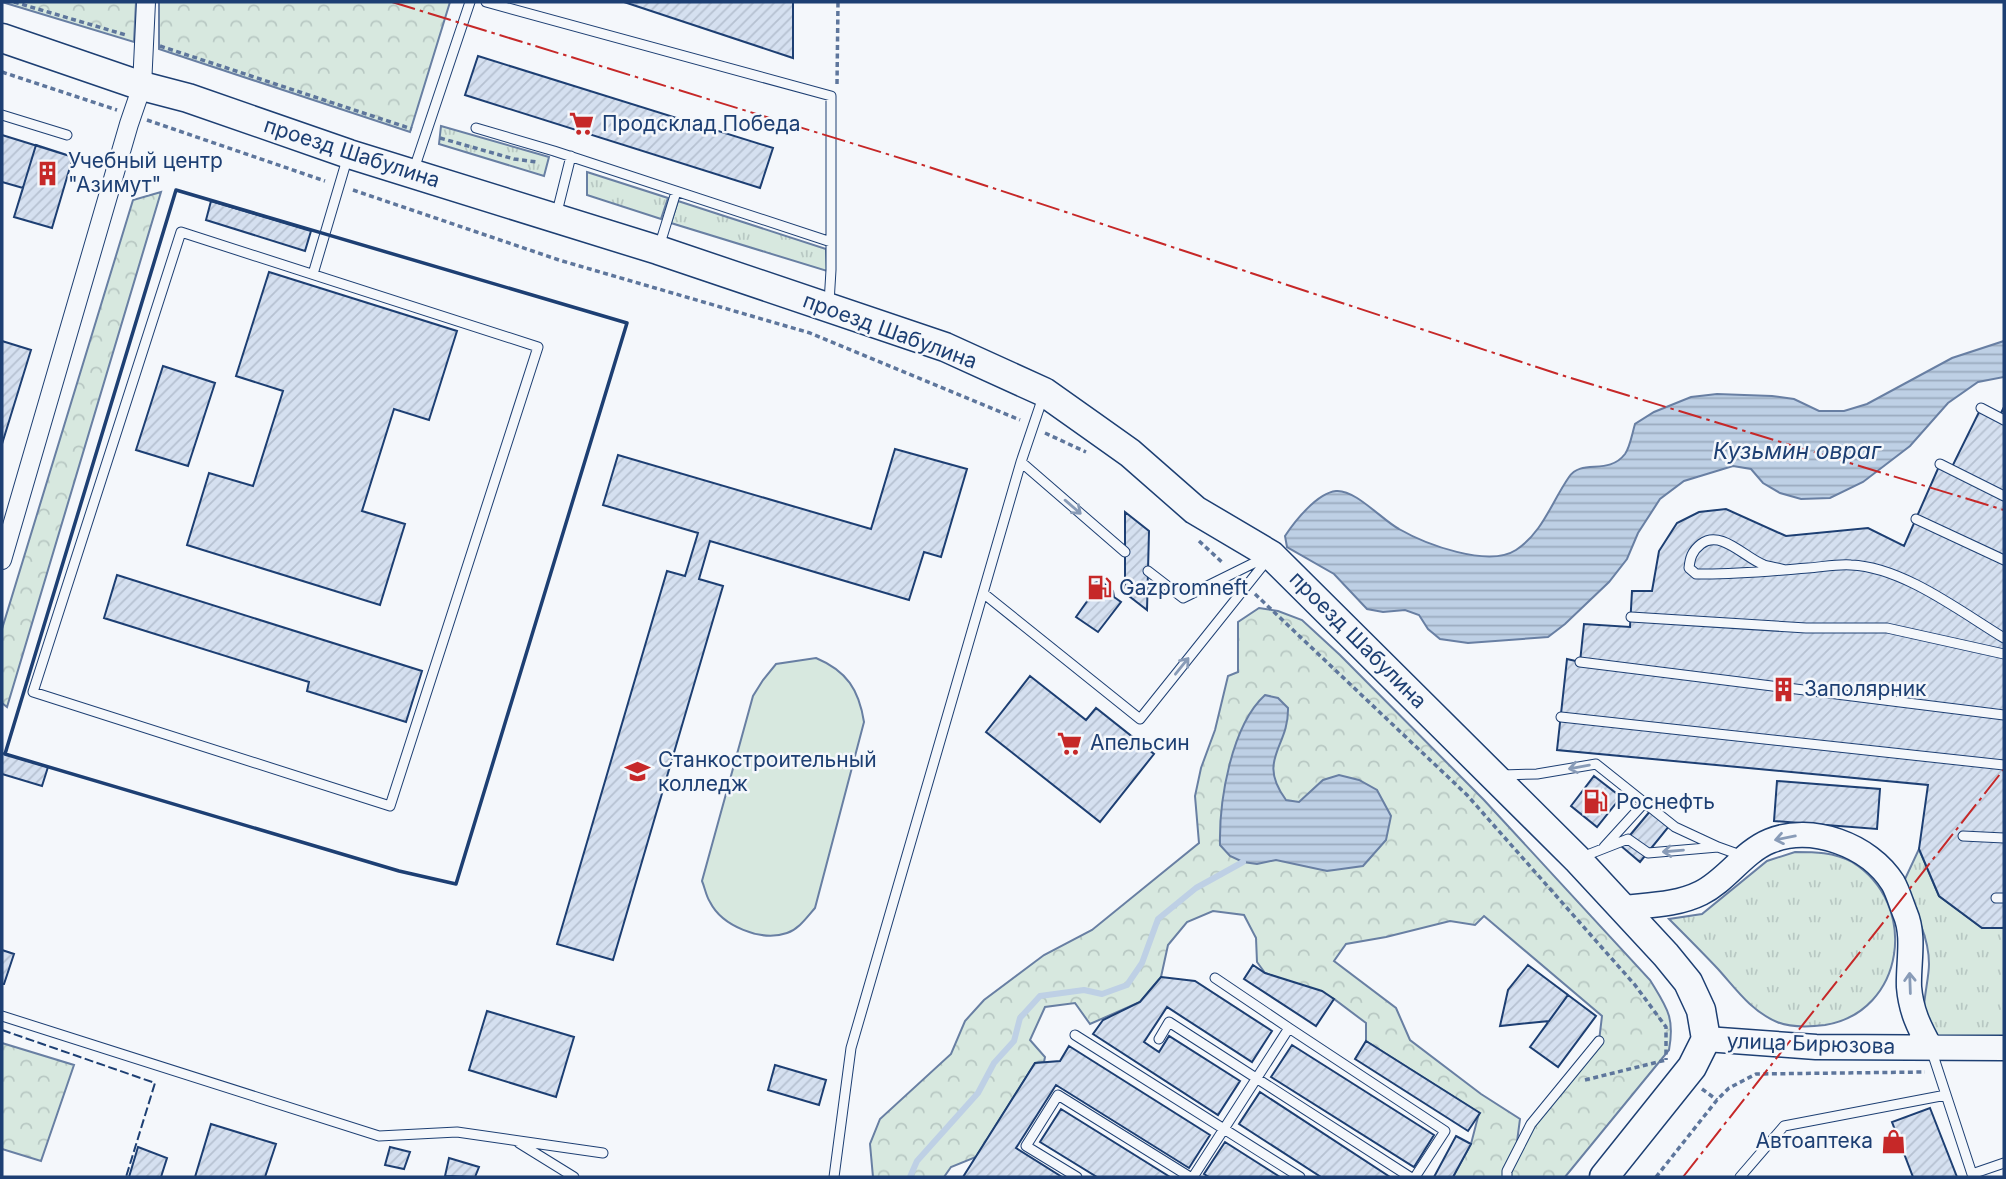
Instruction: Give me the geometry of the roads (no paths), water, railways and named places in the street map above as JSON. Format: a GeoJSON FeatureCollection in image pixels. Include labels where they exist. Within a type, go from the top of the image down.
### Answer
{"type":"FeatureCollection","features":[{"type":"Feature","properties":{"kind":"main road","name":"проезд Шабулина"},"geometry":{"type":"LineString","coordinates":[[2,38],[349,154],[658,250],[945,347],[1044,392],[1130,453],[1195,510],[1271,555],[1495,775],[1590,853],[1623,908],[1688,982],[1701,1010],[1706,1040]]}},
{"type":"Feature","properties":{"kind":"main road"},"geometry":{"type":"LineString","coordinates":[[1623,908],[1681,901],[1703,892],[1745,857],[1770,841],[1799,836],[1836,840],[1868,856],[1893,883],[1908,920],[1909,987],[1915,1021],[1930,1047]]}},
{"type":"Feature","properties":{"kind":"main road","name":"улица Бирюзова"},"geometry":{"type":"LineString","coordinates":[[1604,1177],[1685,1075],[1706,1040],[1816,1047],[2004,1048]]}},
{"type":"Feature","properties":{"kind":"street"},"geometry":{"type":"LineString","coordinates":[[2,559],[142,86],[146,2]]}},
{"type":"Feature","properties":{"kind":"lane"},"geometry":{"type":"LineString","coordinates":[[412,174],[470,2]]}},
{"type":"Feature","properties":{"kind":"lane"},"geometry":{"type":"LineString","coordinates":[[486,2],[831,96],[829,309]]}},
{"type":"Feature","properties":{"kind":"lane"},"geometry":{"type":"LineString","coordinates":[[2,115],[67,135]]}},
{"type":"Feature","properties":{"kind":"lane"},"geometry":{"type":"LineString","coordinates":[[476,128],[571,156],[831,242]]}},
{"type":"Feature","properties":{"kind":"lane"},"geometry":{"type":"LineString","coordinates":[[313,274],[349,154]]}},
{"type":"Feature","properties":{"kind":"lane"},"geometry":{"type":"LineString","coordinates":[[555,219],[571,156]]}},
{"type":"Feature","properties":{"kind":"lane"},"geometry":{"type":"LineString","coordinates":[[658,250],[676,192]]}},
{"type":"Feature","properties":{"kind":"lane"},"geometry":{"type":"LineString","coordinates":[[181,232],[313,274],[538,347],[390,806],[33,692],[181,232]]}},
{"type":"Feature","properties":{"kind":"lane"},"geometry":{"type":"LineString","coordinates":[[834,1177],[851,1048],[1021,462],[1044,392]]}},
{"type":"Feature","properties":{"kind":"lane"},"geometry":{"type":"LineString","coordinates":[[1981,408],[2004,420]]}},
{"type":"Feature","properties":{"kind":"lane"},"geometry":{"type":"LineString","coordinates":[[1021,462],[1125,552]]}},
{"type":"Feature","properties":{"kind":"lane"},"geometry":{"type":"LineString","coordinates":[[1940,464],[2004,496]]}},
{"type":"Feature","properties":{"kind":"lane"},"geometry":{"type":"LineString","coordinates":[[1916,519],[2004,560]]}},
{"type":"Feature","properties":{"kind":"lane"},"geometry":{"type":"LineString","coordinates":[[1786,570],[1763,565],[1722,541],[1710,539],[1691,555],[1689,568],[1696,574],[1716,575],[1786,570],[1852,565],[1883,571],[1925,590],[2004,638]]}},
{"type":"Feature","properties":{"kind":"lane"},"geometry":{"type":"LineString","coordinates":[[1148,571],[1183,598],[1271,555]]}},
{"type":"Feature","properties":{"kind":"lane"},"geometry":{"type":"LineString","coordinates":[[983,593],[1140,719],[1271,555]]}},
{"type":"Feature","properties":{"kind":"lane"},"geometry":{"type":"LineString","coordinates":[[1631,617],[1806,628],[1887,628],[2004,654]]}},
{"type":"Feature","properties":{"kind":"lane"},"geometry":{"type":"LineString","coordinates":[[1580,662],[2004,715]]}},
{"type":"Feature","properties":{"kind":"lane"},"geometry":{"type":"LineString","coordinates":[[1561,717],[2004,765]]}},
{"type":"Feature","properties":{"kind":"lane"},"geometry":{"type":"LineString","coordinates":[[1495,775],[1537,774],[1596,764],[1675,827],[1745,857]]}},
{"type":"Feature","properties":{"kind":"lane"},"geometry":{"type":"LineString","coordinates":[[1590,853],[1645,802]]}},
{"type":"Feature","properties":{"kind":"lane"},"geometry":{"type":"LineString","coordinates":[[1963,836],[2004,838]]}},
{"type":"Feature","properties":{"kind":"lane"},"geometry":{"type":"LineString","coordinates":[[1590,853],[1628,839],[1647,853],[1718,847]]}},
{"type":"Feature","properties":{"kind":"lane"},"geometry":{"type":"LineString","coordinates":[[1159,1039],[1169,1023],[1413,1177],[1445,1131],[1215,978]]}},
{"type":"Feature","properties":{"kind":"lane"},"geometry":{"type":"LineString","coordinates":[[2,1016],[379,1136],[457,1132],[603,1153]]}},
{"type":"Feature","properties":{"kind":"lane"},"geometry":{"type":"LineString","coordinates":[[1077,1177],[1026,1146],[1058,1095],[1191,1177],[1289,1028]]}},
{"type":"Feature","properties":{"kind":"lane"},"geometry":{"type":"LineString","coordinates":[[1074,1035],[1300,1177]]}},
{"type":"Feature","properties":{"kind":"lane"},"geometry":{"type":"LineString","coordinates":[[1507,1177],[1507,1171],[1531,1124],[1599,1041]]}},
{"type":"Feature","properties":{"kind":"lane"},"geometry":{"type":"LineString","coordinates":[[1930,1047],[1972,1174],[2004,1163]]}},
{"type":"Feature","properties":{"kind":"lane"},"geometry":{"type":"LineString","coordinates":[[1740,1177],[1784,1126],[1946,1096]]}},
{"type":"Feature","properties":{"kind":"lane"},"geometry":{"type":"LineString","coordinates":[[515,1141],[574,1177]]}},
{"type":"Feature","properties":{"kind":"water","name":"Кузьмин овраг"},"geometry":{"type":"Polygon","coordinates":[[[2004,341],[2004,377],[1978,382],[1948,403],[1910,446],[1863,482],[1830,498],[1801,499],[1780,493],[1763,483],[1751,469],[1733,466],[1684,481],[1660,499],[1638,533],[1627,559],[1609,582],[1548,637],[1468,643],[1440,639],[1428,629],[1419,615],[1405,610],[1383,612],[1367,609],[1334,574],[1287,547],[1285,536],[1301,516],[1321,497],[1336,491],[1351,495],[1392,525],[1424,541],[1474,555],[1504,555],[1516,550],[1533,535],[1574,471],[1618,461],[1627,451],[1635,424],[1654,412],[1691,397],[1717,394],[1772,396],[1794,399],[1819,411],[1844,411],[1867,404],[1952,358],[2004,341]]]}},
{"type":"Feature","properties":{"kind":"water"},"geometry":{"type":"Polygon","coordinates":[[[1265,695],[1278,698],[1288,708],[1287,722],[1274,763],[1274,774],[1286,800],[1299,802],[1323,780],[1339,775],[1359,780],[1377,790],[1391,816],[1386,840],[1363,866],[1327,871],[1276,860],[1257,864],[1243,862],[1230,856],[1220,845],[1222,807],[1229,765],[1243,725],[1265,695]]]}},
{"type":"Feature","properties":{"kind":"waterway"},"geometry":{"type":"LineString","coordinates":[[910,1177],[917,1161],[978,1093],[994,1063],[1014,1041],[1020,1018],[1040,996],[1084,990],[1102,994],[1127,985],[1142,963],[1158,919],[1196,888],[1243,862]]}},
{"type":"Feature","properties":{"kind":"place","name":"Продсклад Победа"},"geometry":{"type":"Point","coordinates":[582,124]}},
{"type":"Feature","properties":{"kind":"place","name":"Учебный центр \"Азимут\""},"geometry":{"type":"Point","coordinates":[48,173]}},
{"type":"Feature","properties":{"kind":"place","name":"Gazpromneft"},"geometry":{"type":"Point","coordinates":[1099,588]}},
{"type":"Feature","properties":{"kind":"place","name":"Заполярник"},"geometry":{"type":"Point","coordinates":[1784,689]}},
{"type":"Feature","properties":{"kind":"place","name":"Апельсин"},"geometry":{"type":"Point","coordinates":[1070,743]}},
{"type":"Feature","properties":{"kind":"place","name":"Станкостроительный колледж"},"geometry":{"type":"Point","coordinates":[638,772]}},
{"type":"Feature","properties":{"kind":"place","name":"Роснефть"},"geometry":{"type":"Point","coordinates":[1596,802]}},
{"type":"Feature","properties":{"kind":"place","name":"Автоаптека"},"geometry":{"type":"Point","coordinates":[1893,1141]}}]}
